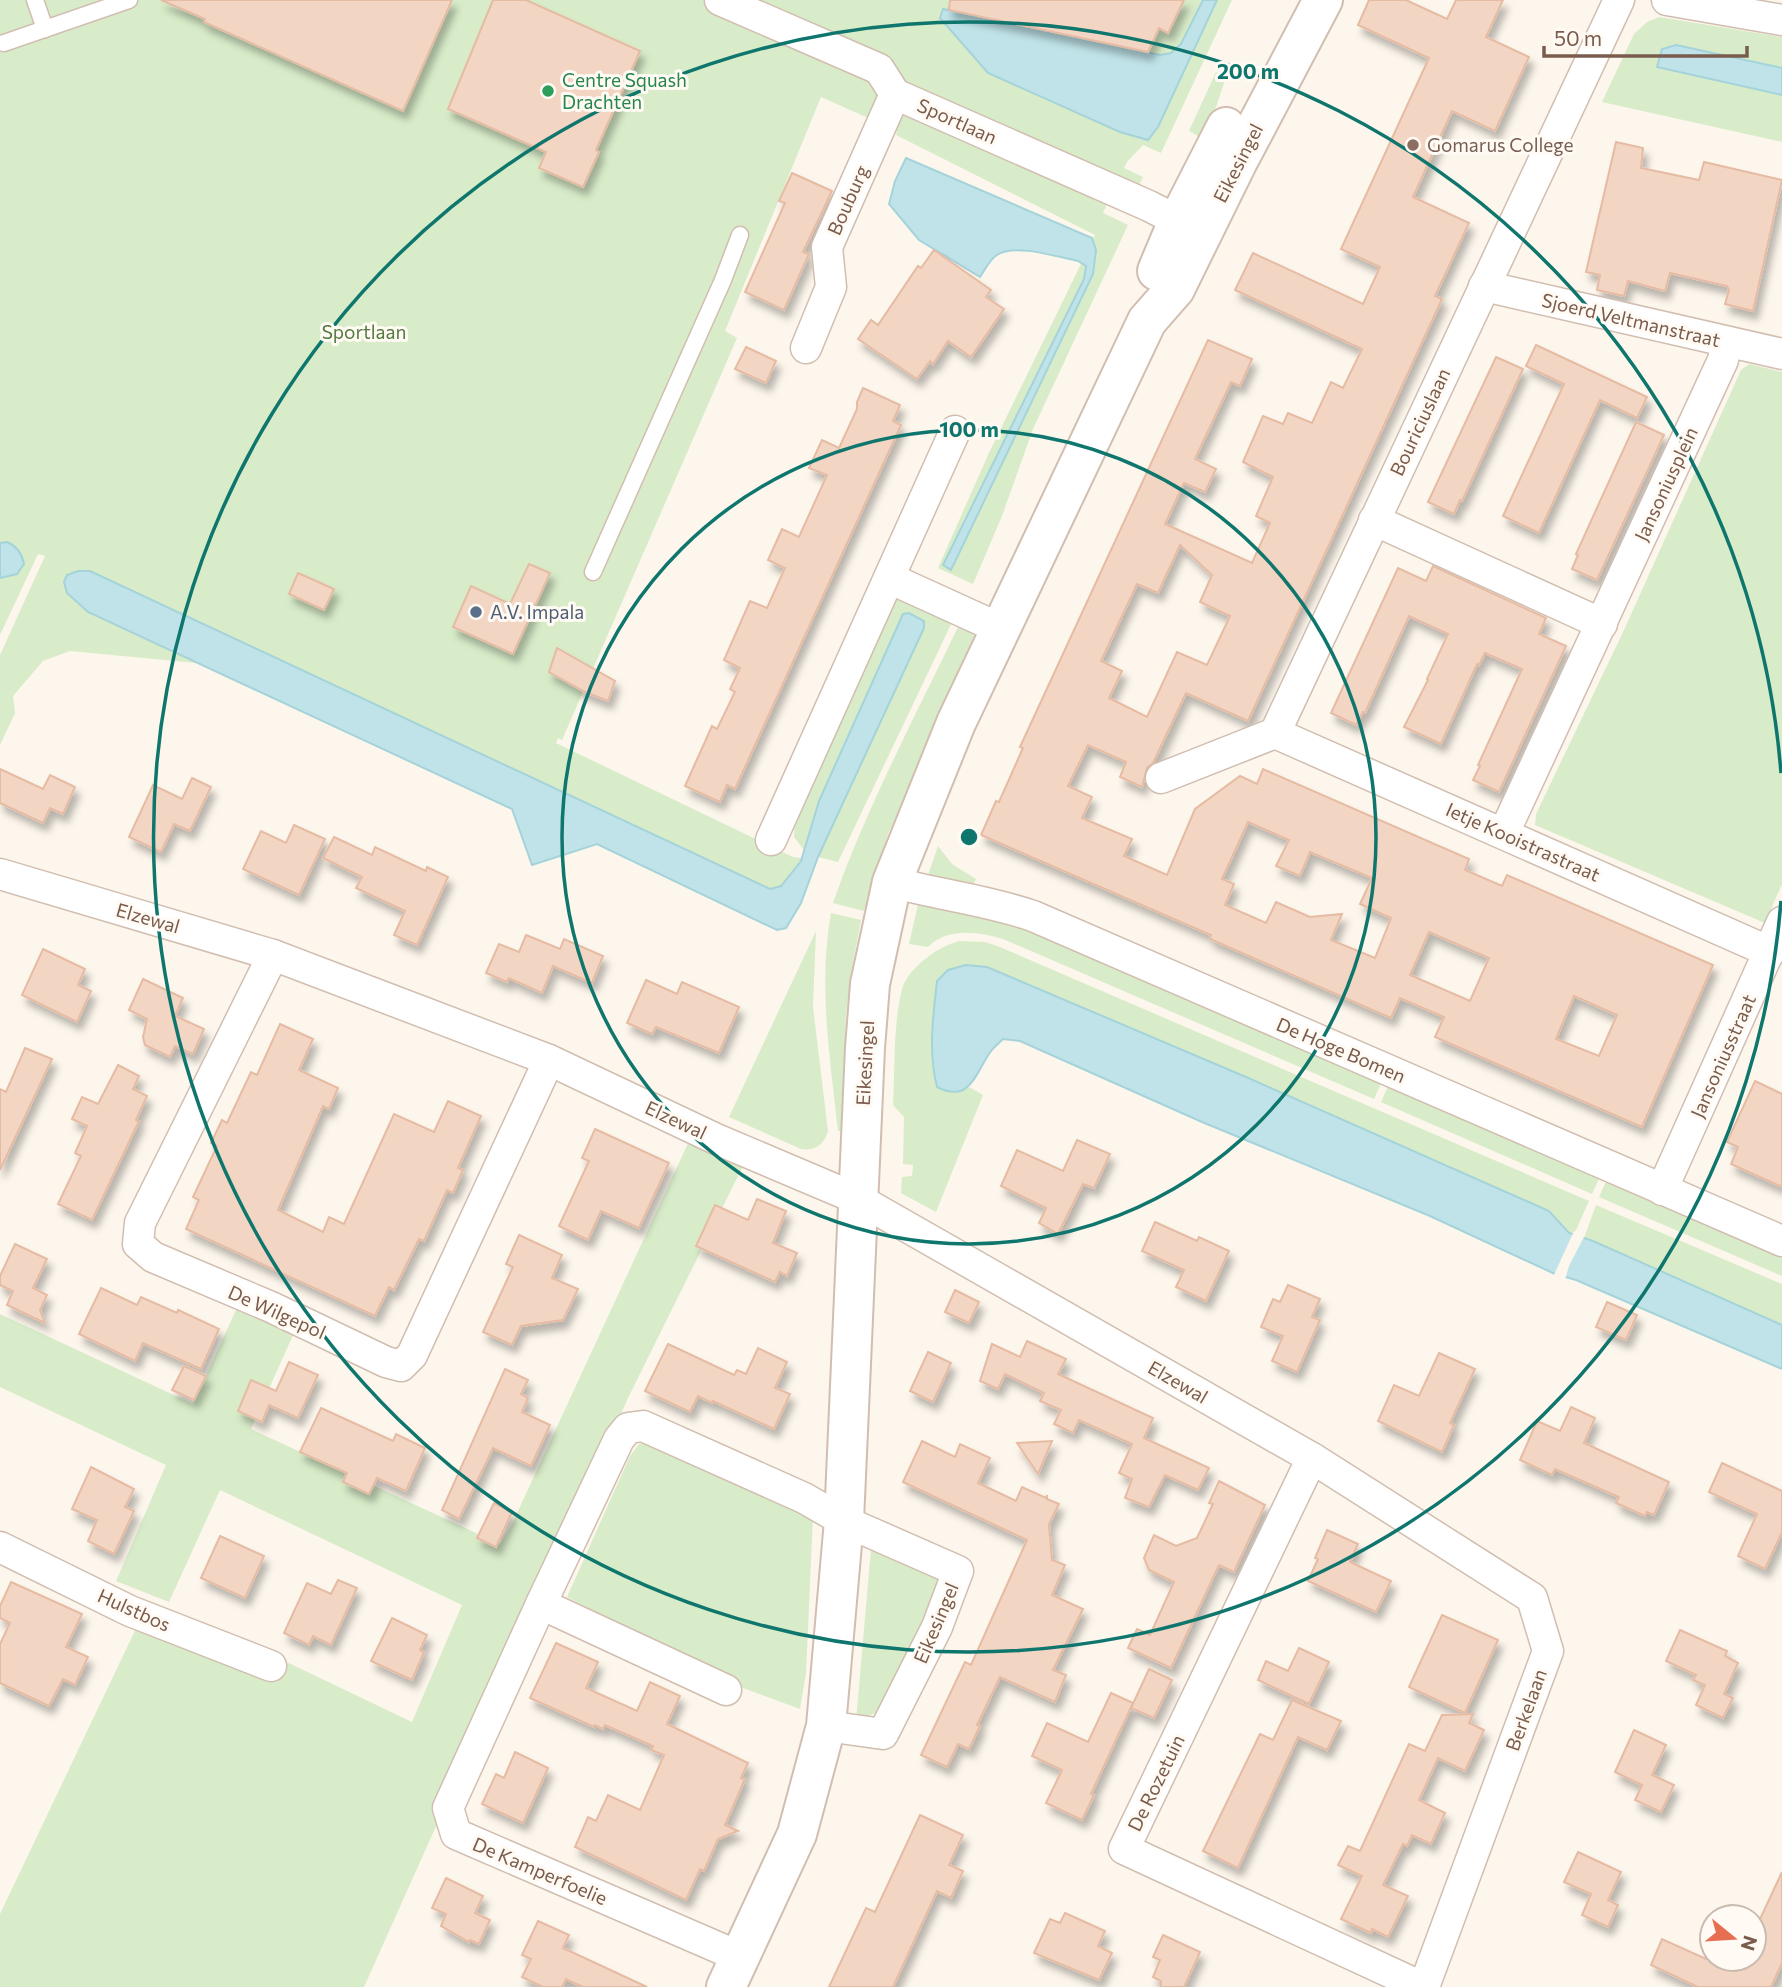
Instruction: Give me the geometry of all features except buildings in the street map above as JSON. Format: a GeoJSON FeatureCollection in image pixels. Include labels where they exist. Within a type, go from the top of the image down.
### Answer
{"type":"FeatureCollection","features":[{"type":"Feature","properties":{"kind":"street","name":"Sportlaan"},"geometry":{"type":"LineString","coordinates":[[720,0],[878,69],[895,94],[1149,206],[1190,227]]}},
{"type":"Feature","properties":{"kind":"street","name":"Eikesingel"},"geometry":{"type":"LineString","coordinates":[[733,1972],[797,1834],[826,1726],[844,1521],[870,984],[892,882],[956,723],[1147,321],[1175,289],[1190,227],[1293,0]]}},
{"type":"Feature","properties":{"kind":"street","name":"Eikesingel"},"geometry":{"type":"LineString","coordinates":[[1190,227],[1323,0]]}},
{"type":"Feature","properties":{"kind":"street","name":"Bouriciuslaan"},"geometry":{"type":"LineString","coordinates":[[1276,733],[1619,0]]}},
{"type":"Feature","properties":{"kind":"street"},"geometry":{"type":"LineString","coordinates":[[1667,0],[1782,20]]}},
{"type":"Feature","properties":{"kind":"street","name":"Bouburg"},"geometry":{"type":"LineString","coordinates":[[806,348],[831,287],[827,247],[895,94]]}},
{"type":"Feature","properties":{"kind":"street","name":"Sjoerd Veltmanstraat"},"geometry":{"type":"LineString","coordinates":[[1484,286],[1727,342],[1781,348]]}},
{"type":"Feature","properties":{"kind":"street","name":"Jansoniusplein"},"geometry":{"type":"LineString","coordinates":[[1504,832],[1723,360],[1727,342]]}},
{"type":"Feature","properties":{"kind":"street"},"geometry":{"type":"LineString","coordinates":[[771,840],[955,431]]}},
{"type":"Feature","properties":{"kind":"street"},"geometry":{"type":"LineString","coordinates":[[1374,520],[1602,624]]}},
{"type":"Feature","properties":{"kind":"street"},"geometry":{"type":"LineString","coordinates":[[889,578],[1001,629]]}},
{"type":"Feature","properties":{"kind":"street"},"geometry":{"type":"LineString","coordinates":[[1161,778],[1276,733]]}},
{"type":"Feature","properties":{"kind":"street","name":"Ietje Kooistrastraat"},"geometry":{"type":"LineString","coordinates":[[1276,733],[1770,952]]}},
{"type":"Feature","properties":{"kind":"street","name":"Elzewal"},"geometry":{"type":"LineString","coordinates":[[0,874],[273,955],[549,1060],[716,1139],[860,1200],[1312,1458]]}},
{"type":"Feature","properties":{"kind":"street","name":"De Hoge Bomen"},"geometry":{"type":"LineString","coordinates":[[892,882],[967,897],[1033,916],[1782,1241]]}},
{"type":"Feature","properties":{"kind":"street","name":"Jansoniusstraat"},"geometry":{"type":"LineString","coordinates":[[1662,1189],[1782,922]]}},
{"type":"Feature","properties":{"kind":"street","name":"De Wilgepol"},"geometry":{"type":"LineString","coordinates":[[273,955],[140,1223],[138,1244],[153,1257],[271,1307],[386,1362],[401,1366],[412,1355],[549,1060]]}},
{"type":"Feature","properties":{"kind":"street","name":"De Kamperfoelie"},"geometry":{"type":"LineString","coordinates":[[733,1972],[456,1834],[448,1808],[619,1439],[628,1428],[643,1426],[804,1498],[844,1521]]}},
{"type":"Feature","properties":{"kind":"street","name":"Berkelaan"},"geometry":{"type":"LineString","coordinates":[[1312,1458],[1532,1598],[1548,1651],[1423,1987]]}},
{"type":"Feature","properties":{"kind":"street","name":"De Rozetuin"},"geometry":{"type":"LineString","coordinates":[[1312,1458],[1124,1849],[1423,1987]]}},
{"type":"Feature","properties":{"kind":"street","name":"Eikesingel"},"geometry":{"type":"LineString","coordinates":[[826,1726],[883,1734],[937,1627],[958,1571],[844,1521]]}},
{"type":"Feature","properties":{"kind":"street","name":"Hulstbos"},"geometry":{"type":"LineString","coordinates":[[0,1547],[130,1611],[271,1666]]}},
{"type":"Feature","properties":{"kind":"street"},"geometry":{"type":"LineString","coordinates":[[541,1604],[726,1690]]}},
{"type":"Feature","properties":{"kind":"lane"},"geometry":{"type":"LineString","coordinates":[[35,0],[45,29]]}},
{"type":"Feature","properties":{"kind":"lane"},"geometry":{"type":"LineString","coordinates":[[5,43],[129,0]]}},
{"type":"Feature","properties":{"kind":"lane"},"geometry":{"type":"LineString","coordinates":[[593,572],[740,235]]}},
{"type":"Feature","properties":{"kind":"green space","name":"Sportlaan"},"geometry":{"type":"Polygon","coordinates":[[[0,0],[1203,0],[1181,44],[1171,53],[1160,55],[943,10],[940,18],[988,73],[1120,132],[1158,127],[1217,0],[1232,0],[1161,153],[1143,145],[1124,168],[1143,177],[1137,189],[1118,180],[1103,213],[1128,225],[1033,429],[1002,516],[973,584],[938,568],[988,455],[1095,235],[896,135],[897,131],[821,97],[725,331],[737,338],[562,740],[558,738],[556,743],[793,857],[802,858],[781,886],[770,889],[440,736],[67,593],[88,612],[196,663],[70,651],[43,661],[13,696],[15,713],[0,745],[0,655],[45,556],[38,554],[0,635],[0,578],[17,574],[7,542],[0,543],[0,0]]]}},
{"type":"Feature","properties":{"kind":"green space"},"geometry":{"type":"Polygon","coordinates":[[[1659,17],[1782,37],[1782,68],[1676,45],[1657,66],[1782,95],[1782,142],[1602,102],[1634,34],[1647,22],[1659,17]]]}},
{"type":"Feature","properties":{"kind":"green space"},"geometry":{"type":"Polygon","coordinates":[[[1216,72],[1226,77],[1205,140],[1189,131],[1216,72]]]}},
{"type":"Feature","properties":{"kind":"green space"},"geometry":{"type":"Polygon","coordinates":[[[1749,364],[1782,372],[1782,884],[1765,923],[1535,825],[1536,814],[1624,630],[1741,370],[1749,364]]]}},
{"type":"Feature","properties":{"kind":"green space"},"geometry":{"type":"Polygon","coordinates":[[[900,598],[954,618],[838,862],[818,857],[871,743],[903,614],[819,801],[804,850],[794,837],[796,802],[889,601],[900,598]]]}},
{"type":"Feature","properties":{"kind":"green space"},"geometry":{"type":"Polygon","coordinates":[[[960,623],[980,632],[888,834],[864,911],[833,903],[877,796],[960,623]]]}},
{"type":"Feature","properties":{"kind":"green space"},"geometry":{"type":"Polygon","coordinates":[[[938,846],[952,864],[976,879],[972,887],[926,881],[938,846]]]}},
{"type":"Feature","properties":{"kind":"green space"},"geometry":{"type":"Polygon","coordinates":[[[919,900],[1013,920],[1383,1079],[1374,1099],[1003,939],[964,933],[945,936],[928,947],[909,944],[919,900]]]}},
{"type":"Feature","properties":{"kind":"green space"},"geometry":{"type":"Polygon","coordinates":[[[831,913],[861,920],[846,1015],[841,1131],[838,1131],[825,995],[831,913]]]}},
{"type":"Feature","properties":{"kind":"green space"},"geometry":{"type":"Polygon","coordinates":[[[816,931],[813,1007],[828,1131],[824,1140],[815,1148],[801,1149],[729,1117],[816,931]]]}},
{"type":"Feature","properties":{"kind":"green space"},"geometry":{"type":"Polygon","coordinates":[[[959,941],[985,942],[1000,947],[1589,1201],[1572,1234],[1560,1225],[1246,1077],[987,967],[973,966],[937,981],[931,1033],[932,1067],[958,1092],[969,1087],[983,1095],[936,1212],[901,1193],[902,1177],[912,1176],[913,1165],[903,1164],[904,1117],[893,1105],[896,1032],[905,981],[917,966],[934,953],[959,941]]]}},
{"type":"Feature","properties":{"kind":"green space"},"geometry":{"type":"Polygon","coordinates":[[[1390,1082],[1601,1174],[1592,1194],[1381,1102],[1390,1082]]]}},
{"type":"Feature","properties":{"kind":"green space"},"geometry":{"type":"Polygon","coordinates":[[[690,1139],[745,1162],[628,1398],[364,1987],[0,1987],[0,1914],[141,1618],[274,1656],[412,1722],[462,1605],[220,1490],[169,1602],[116,1581],[166,1465],[0,1387],[0,1314],[193,1404],[241,1299],[298,1324],[251,1429],[500,1544],[512,1524],[690,1139]]]}},
{"type":"Feature","properties":{"kind":"green space"},"geometry":{"type":"Polygon","coordinates":[[[1608,1177],[1782,1252],[1782,1276],[1599,1197],[1608,1177]]]}},
{"type":"Feature","properties":{"kind":"green space"},"geometry":{"type":"Polygon","coordinates":[[[1596,1205],[1782,1284],[1782,1325],[1584,1238],[1596,1205]]]}},
{"type":"Feature","properties":{"kind":"green space"},"geometry":{"type":"Polygon","coordinates":[[[653,1439],[813,1516],[806,1673],[800,1709],[735,1685],[567,1597],[630,1456],[639,1444],[653,1439]]]}},
{"type":"Feature","properties":{"kind":"green space"},"geometry":{"type":"Polygon","coordinates":[[[871,1549],[947,1578],[888,1708],[856,1721],[871,1549]]]}},
{"type":"Feature","properties":{"kind":"water"},"geometry":{"type":"Polygon","coordinates":[[[1203,0],[1217,0],[1158,127],[1148,140],[1120,132],[988,73],[940,18],[943,9],[1160,55],[1171,53],[1181,44],[1203,0]]]}},
{"type":"Feature","properties":{"kind":"water"},"geometry":{"type":"Polygon","coordinates":[[[1676,45],[1782,68],[1782,95],[1657,67],[1662,49],[1676,45]]]}},
{"type":"Feature","properties":{"kind":"water"},"geometry":{"type":"Polygon","coordinates":[[[906,158],[1092,238],[1096,250],[1093,274],[951,570],[943,565],[1084,279],[1086,266],[1078,261],[1048,254],[1014,250],[994,257],[980,277],[919,240],[889,204],[895,181],[906,158]]]}},
{"type":"Feature","properties":{"kind":"water"},"geometry":{"type":"Polygon","coordinates":[[[7,542],[18,551],[24,564],[17,574],[0,578],[0,543],[7,542]]]}},
{"type":"Feature","properties":{"kind":"water"},"geometry":{"type":"Polygon","coordinates":[[[90,571],[770,889],[781,886],[801,861],[819,801],[903,614],[909,613],[924,621],[924,628],[818,857],[801,903],[786,928],[777,930],[597,844],[532,865],[512,809],[88,612],[67,593],[64,582],[67,575],[90,571]]]}},
{"type":"Feature","properties":{"kind":"water"},"geometry":{"type":"Polygon","coordinates":[[[966,965],[987,967],[1246,1077],[1549,1211],[1569,1233],[1593,1241],[1782,1325],[1782,1369],[1576,1280],[1555,1274],[1430,1216],[1202,1122],[1020,1041],[1003,1039],[991,1051],[976,1077],[965,1089],[958,1092],[937,1087],[932,1047],[937,981],[948,970],[966,965]]]}},
{"type":"Feature","properties":{"kind":"pier"},"geometry":{"type":"Polygon","coordinates":[[[1574,1231],[1585,1235],[1565,1280],[1553,1277],[1574,1231]]]}},
{"type":"Feature","properties":{"kind":"place","name":"Centre Squash Drachten"},"geometry":{"type":"Point","coordinates":[548,91]}},
{"type":"Feature","properties":{"kind":"place","name":"Gomarus College"},"geometry":{"type":"Point","coordinates":[1413,145]}},
{"type":"Feature","properties":{"kind":"place","name":"A.V. Impala"},"geometry":{"type":"Point","coordinates":[476,612]}}]}
